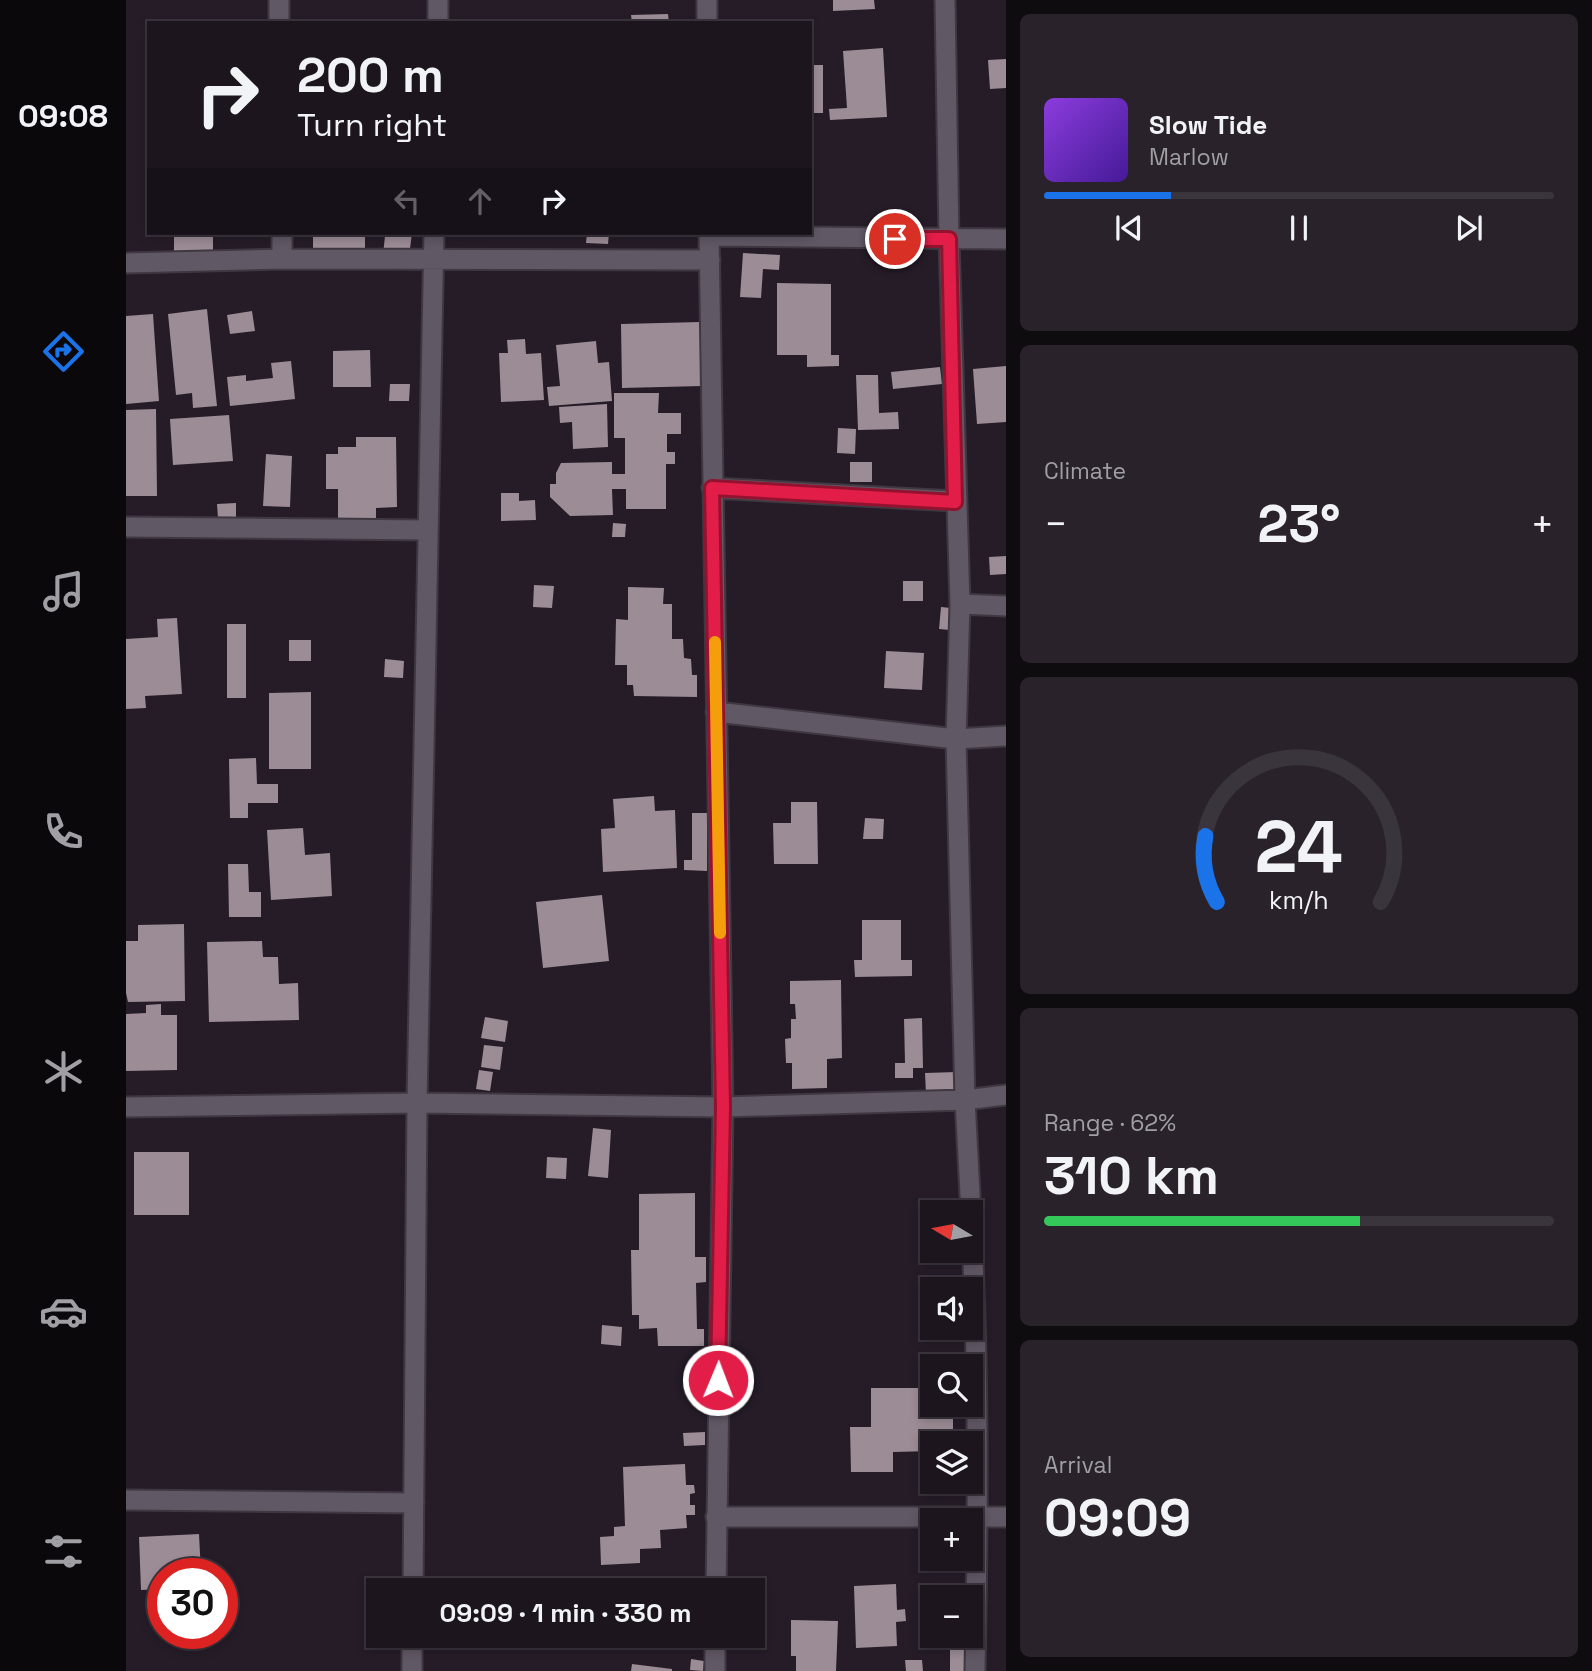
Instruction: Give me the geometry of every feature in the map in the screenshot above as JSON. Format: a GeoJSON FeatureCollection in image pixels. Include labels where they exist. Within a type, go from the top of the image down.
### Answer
{"type":"FeatureCollection","features":[{"type":"Feature","properties":{"kind":"street"},"geometry":{"type":"LineString","coordinates":[[279,0],[279,21]]}},
{"type":"Feature","properties":{"kind":"street"},"geometry":{"type":"LineString","coordinates":[[438,0],[438,21]]}},
{"type":"Feature","properties":{"kind":"street"},"geometry":{"type":"LineString","coordinates":[[707,0],[707,21]]}},
{"type":"Feature","properties":{"kind":"street"},"geometry":{"type":"LineString","coordinates":[[945,0],[955,502],[960,604],[956,739],[965,1100],[970,1200]]}},
{"type":"Feature","properties":{"kind":"street"},"geometry":{"type":"LineString","coordinates":[[282,235],[282,260]]}},
{"type":"Feature","properties":{"kind":"street"},"geometry":{"type":"LineString","coordinates":[[413,1578],[417,1103],[434,235]]}},
{"type":"Feature","properties":{"kind":"street"},"geometry":{"type":"LineString","coordinates":[[709,235],[723,1107],[716,1578]]}},
{"type":"Feature","properties":{"kind":"street"},"geometry":{"type":"LineString","coordinates":[[757,235],[1006,239]]}},
{"type":"Feature","properties":{"kind":"street"},"geometry":{"type":"LineString","coordinates":[[126,263],[433,259],[710,260]]}},
{"type":"Feature","properties":{"kind":"street"},"geometry":{"type":"LineString","coordinates":[[712,488],[955,502]]}},
{"type":"Feature","properties":{"kind":"street"},"geometry":{"type":"LineString","coordinates":[[126,527],[427,530]]}},
{"type":"Feature","properties":{"kind":"street"},"geometry":{"type":"LineString","coordinates":[[960,604],[1006,606]]}},
{"type":"Feature","properties":{"kind":"street"},"geometry":{"type":"LineString","coordinates":[[716,712],[956,739],[1006,736]]}},
{"type":"Feature","properties":{"kind":"street"},"geometry":{"type":"LineString","coordinates":[[126,1107],[417,1103],[723,1107],[965,1100],[1006,1096]]}},
{"type":"Feature","properties":{"kind":"street"},"geometry":{"type":"LineString","coordinates":[[973,1264],[978,1508]]}},
{"type":"Feature","properties":{"kind":"street"},"geometry":{"type":"LineString","coordinates":[[126,1500],[414,1503]]}},
{"type":"Feature","properties":{"kind":"street"},"geometry":{"type":"LineString","coordinates":[[716,1517],[920,1517]]}},
{"type":"Feature","properties":{"kind":"street"},"geometry":{"type":"LineString","coordinates":[[983,1517],[1006,1517]]}},
{"type":"Feature","properties":{"kind":"street"},"geometry":{"type":"LineString","coordinates":[[975,1671],[977,1571]]}},
{"type":"Feature","properties":{"kind":"street"},"geometry":{"type":"LineString","coordinates":[[412,1648],[412,1671]]}},
{"type":"Feature","properties":{"kind":"street"},"geometry":{"type":"LineString","coordinates":[[715,1648],[715,1671]]}},
{"type":"Feature","properties":{"kind":"building"},"geometry":{"type":"Polygon","coordinates":[[[833,0],[874,0],[875,9],[833,11],[833,0]]]}},
{"type":"Feature","properties":{"kind":"building"},"geometry":{"type":"Polygon","coordinates":[[[668,14],[669,21],[632,21],[631,15],[668,14]]]}},
{"type":"Feature","properties":{"kind":"building"},"geometry":{"type":"Polygon","coordinates":[[[883,48],[887,117],[830,120],[829,109],[847,108],[843,51],[883,48]]]}},
{"type":"Feature","properties":{"kind":"building"},"geometry":{"type":"Polygon","coordinates":[[[1006,59],[1006,88],[990,89],[988,60],[1006,59]]]}},
{"type":"Feature","properties":{"kind":"building"},"geometry":{"type":"Polygon","coordinates":[[[812,65],[823,65],[823,113],[812,113],[812,65]]]}},
{"type":"Feature","properties":{"kind":"building"},"geometry":{"type":"Polygon","coordinates":[[[174,235],[213,235],[213,251],[174,251],[174,235]]]}},
{"type":"Feature","properties":{"kind":"building"},"geometry":{"type":"Polygon","coordinates":[[[313,235],[365,235],[365,254],[313,253],[313,235]]]}},
{"type":"Feature","properties":{"kind":"building"},"geometry":{"type":"Polygon","coordinates":[[[412,235],[409,257],[383,255],[385,236],[412,235]]]}},
{"type":"Feature","properties":{"kind":"building"},"geometry":{"type":"Polygon","coordinates":[[[587,235],[609,235],[608,244],[586,243],[587,235]]]}},
{"type":"Feature","properties":{"kind":"building"},"geometry":{"type":"Polygon","coordinates":[[[743,253],[780,255],[779,270],[763,269],[761,298],[740,297],[743,253]]]}},
{"type":"Feature","properties":{"kind":"building"},"geometry":{"type":"Polygon","coordinates":[[[777,283],[831,284],[831,355],[839,355],[839,366],[807,367],[807,355],[777,355],[777,283]]]}},
{"type":"Feature","properties":{"kind":"building"},"geometry":{"type":"Polygon","coordinates":[[[207,309],[217,406],[193,408],[192,393],[176,395],[168,314],[207,309]]]}},
{"type":"Feature","properties":{"kind":"building"},"geometry":{"type":"Polygon","coordinates":[[[252,311],[255,331],[230,334],[227,315],[252,311]]]}},
{"type":"Feature","properties":{"kind":"building"},"geometry":{"type":"Polygon","coordinates":[[[153,314],[159,401],[126,404],[126,316],[153,314]]]}},
{"type":"Feature","properties":{"kind":"building"},"geometry":{"type":"Polygon","coordinates":[[[700,322],[702,386],[622,388],[621,324],[700,322]]]}},
{"type":"Feature","properties":{"kind":"building"},"geometry":{"type":"Polygon","coordinates":[[[525,339],[526,354],[541,353],[544,400],[501,402],[499,353],[508,353],[507,340],[525,339]]]}},
{"type":"Feature","properties":{"kind":"building"},"geometry":{"type":"Polygon","coordinates":[[[596,341],[598,363],[609,362],[612,401],[549,406],[547,387],[560,386],[556,345],[596,341]]]}},
{"type":"Feature","properties":{"kind":"building"},"geometry":{"type":"Polygon","coordinates":[[[370,350],[371,387],[333,387],[333,351],[370,350]]]}},
{"type":"Feature","properties":{"kind":"building"},"geometry":{"type":"Polygon","coordinates":[[[291,361],[295,399],[230,406],[227,377],[246,375],[246,381],[273,378],[271,363],[291,361]]]}},
{"type":"Feature","properties":{"kind":"building"},"geometry":{"type":"Polygon","coordinates":[[[1006,366],[1006,422],[977,424],[973,369],[1006,366]]]}},
{"type":"Feature","properties":{"kind":"building"},"geometry":{"type":"Polygon","coordinates":[[[940,367],[942,384],[893,389],[891,372],[940,367]]]}},
{"type":"Feature","properties":{"kind":"building"},"geometry":{"type":"Polygon","coordinates":[[[856,375],[878,375],[879,413],[898,412],[899,429],[858,430],[856,375]]]}},
{"type":"Feature","properties":{"kind":"building"},"geometry":{"type":"Polygon","coordinates":[[[390,384],[410,384],[409,401],[389,401],[390,384]]]}},
{"type":"Feature","properties":{"kind":"building"},"geometry":{"type":"Polygon","coordinates":[[[614,393],[659,393],[658,413],[681,413],[681,434],[667,434],[667,452],[675,452],[675,464],[666,464],[666,509],[626,509],[626,489],[612,489],[613,515],[570,516],[550,497],[550,484],[556,484],[556,473],[561,463],[612,462],[612,474],[625,474],[625,438],[614,438],[614,393]]]}},
{"type":"Feature","properties":{"kind":"building"},"geometry":{"type":"Polygon","coordinates":[[[607,404],[608,447],[573,449],[572,422],[560,423],[559,407],[607,404]]]}},
{"type":"Feature","properties":{"kind":"building"},"geometry":{"type":"Polygon","coordinates":[[[156,409],[157,496],[126,496],[126,410],[156,409]]]}},
{"type":"Feature","properties":{"kind":"building"},"geometry":{"type":"Polygon","coordinates":[[[229,415],[233,461],[173,465],[170,419],[229,415]]]}},
{"type":"Feature","properties":{"kind":"building"},"geometry":{"type":"Polygon","coordinates":[[[838,428],[856,429],[855,454],[837,453],[838,428]]]}},
{"type":"Feature","properties":{"kind":"building"},"geometry":{"type":"Polygon","coordinates":[[[356,437],[396,437],[397,507],[376,508],[376,524],[338,524],[338,489],[326,489],[326,454],[338,454],[338,447],[356,447],[356,437]]]}},
{"type":"Feature","properties":{"kind":"building"},"geometry":{"type":"Polygon","coordinates":[[[266,454],[292,456],[290,507],[263,506],[266,454]]]}},
{"type":"Feature","properties":{"kind":"building"},"geometry":{"type":"Polygon","coordinates":[[[850,462],[872,462],[872,482],[850,482],[850,462]]]}},
{"type":"Feature","properties":{"kind":"building"},"geometry":{"type":"Polygon","coordinates":[[[501,493],[519,493],[519,501],[535,500],[536,520],[501,521],[501,493]]]}},
{"type":"Feature","properties":{"kind":"building"},"geometry":{"type":"Polygon","coordinates":[[[236,503],[236,517],[218,518],[217,504],[236,503]]]}},
{"type":"Feature","properties":{"kind":"building"},"geometry":{"type":"Polygon","coordinates":[[[613,523],[626,524],[625,537],[612,537],[613,523]]]}},
{"type":"Feature","properties":{"kind":"building"},"geometry":{"type":"Polygon","coordinates":[[[1006,556],[1006,574],[990,575],[989,557],[1006,556]]]}},
{"type":"Feature","properties":{"kind":"building"},"geometry":{"type":"Polygon","coordinates":[[[903,581],[923,581],[923,601],[903,601],[903,581]]]}},
{"type":"Feature","properties":{"kind":"building"},"geometry":{"type":"Polygon","coordinates":[[[534,585],[554,586],[552,608],[533,607],[534,585]]]}},
{"type":"Feature","properties":{"kind":"building"},"geometry":{"type":"Polygon","coordinates":[[[628,587],[664,588],[663,604],[672,604],[672,639],[683,639],[684,658],[691,659],[692,675],[697,675],[697,697],[634,696],[633,685],[627,685],[627,665],[615,665],[616,619],[628,620],[628,587]]]}},
{"type":"Feature","properties":{"kind":"building"},"geometry":{"type":"Polygon","coordinates":[[[941,607],[951,608],[950,630],[939,629],[941,607]]]}},
{"type":"Feature","properties":{"kind":"building"},"geometry":{"type":"Polygon","coordinates":[[[177,618],[182,694],[145,696],[146,708],[126,709],[126,639],[158,637],[157,619],[177,618]]]}},
{"type":"Feature","properties":{"kind":"building"},"geometry":{"type":"Polygon","coordinates":[[[227,624],[246,624],[246,698],[227,698],[227,624]]]}},
{"type":"Feature","properties":{"kind":"building"},"geometry":{"type":"Polygon","coordinates":[[[289,640],[311,640],[311,661],[289,661],[289,640]]]}},
{"type":"Feature","properties":{"kind":"building"},"geometry":{"type":"Polygon","coordinates":[[[886,651],[924,653],[922,690],[884,688],[886,651]]]}},
{"type":"Feature","properties":{"kind":"building"},"geometry":{"type":"Polygon","coordinates":[[[385,659],[404,661],[403,678],[384,677],[385,659]]]}},
{"type":"Feature","properties":{"kind":"building"},"geometry":{"type":"Polygon","coordinates":[[[311,692],[311,769],[269,769],[269,693],[311,692]]]}},
{"type":"Feature","properties":{"kind":"building"},"geometry":{"type":"Polygon","coordinates":[[[256,758],[257,784],[278,784],[278,803],[248,803],[248,818],[230,818],[229,759],[256,758]]]}},
{"type":"Feature","properties":{"kind":"building"},"geometry":{"type":"Polygon","coordinates":[[[654,796],[655,811],[675,810],[677,868],[603,872],[601,829],[615,828],[613,799],[654,796]]]}},
{"type":"Feature","properties":{"kind":"building"},"geometry":{"type":"Polygon","coordinates":[[[791,802],[817,802],[818,864],[774,864],[773,823],[791,823],[791,802]]]}},
{"type":"Feature","properties":{"kind":"building"},"geometry":{"type":"Polygon","coordinates":[[[692,813],[707,813],[707,871],[684,870],[684,860],[692,860],[692,813]]]}},
{"type":"Feature","properties":{"kind":"building"},"geometry":{"type":"Polygon","coordinates":[[[865,818],[884,819],[883,839],[863,839],[865,818]]]}},
{"type":"Feature","properties":{"kind":"building"},"geometry":{"type":"Polygon","coordinates":[[[303,828],[305,855],[330,853],[332,896],[271,900],[267,830],[303,828]]]}},
{"type":"Feature","properties":{"kind":"building"},"geometry":{"type":"Polygon","coordinates":[[[228,864],[248,864],[249,892],[261,892],[261,917],[229,917],[228,864]]]}},
{"type":"Feature","properties":{"kind":"building"},"geometry":{"type":"Polygon","coordinates":[[[602,895],[609,961],[543,968],[536,902],[602,895]]]}},
{"type":"Feature","properties":{"kind":"building"},"geometry":{"type":"Polygon","coordinates":[[[862,920],[901,920],[901,960],[912,960],[912,976],[855,977],[854,960],[862,960],[862,920]]]}},
{"type":"Feature","properties":{"kind":"building"},"geometry":{"type":"Polygon","coordinates":[[[184,924],[185,1001],[128,1002],[126,941],[138,941],[138,925],[184,924]]]}},
{"type":"Feature","properties":{"kind":"building"},"geometry":{"type":"Polygon","coordinates":[[[262,941],[263,957],[278,957],[279,984],[298,983],[299,1020],[209,1022],[207,942],[262,941]]]}},
{"type":"Feature","properties":{"kind":"building"},"geometry":{"type":"Polygon","coordinates":[[[841,980],[842,1058],[827,1059],[827,1088],[792,1089],[792,1063],[786,1063],[785,1039],[791,1038],[791,1019],[796,1019],[795,1004],[790,1004],[790,981],[841,980]]]}},
{"type":"Feature","properties":{"kind":"building"},"geometry":{"type":"Polygon","coordinates":[[[161,1004],[161,1015],[177,1015],[177,1070],[126,1071],[126,1014],[146,1013],[146,1005],[161,1004]]]}},
{"type":"Feature","properties":{"kind":"building"},"geometry":{"type":"Polygon","coordinates":[[[485,1017],[508,1021],[505,1042],[481,1038],[485,1017]]]}},
{"type":"Feature","properties":{"kind":"building"},"geometry":{"type":"Polygon","coordinates":[[[922,1018],[923,1068],[913,1068],[913,1078],[895,1078],[895,1063],[905,1063],[904,1019],[922,1018]]]}},
{"type":"Feature","properties":{"kind":"building"},"geometry":{"type":"Polygon","coordinates":[[[484,1045],[503,1047],[500,1070],[481,1067],[484,1045]]]}},
{"type":"Feature","properties":{"kind":"building"},"geometry":{"type":"Polygon","coordinates":[[[479,1070],[493,1072],[490,1091],[476,1089],[479,1070]]]}},
{"type":"Feature","properties":{"kind":"building"},"geometry":{"type":"Polygon","coordinates":[[[956,1072],[956,1093],[926,1094],[925,1073],[956,1072]]]}},
{"type":"Feature","properties":{"kind":"building"},"geometry":{"type":"Polygon","coordinates":[[[593,1128],[611,1130],[608,1178],[588,1176],[593,1128]]]}},
{"type":"Feature","properties":{"kind":"building"},"geometry":{"type":"Polygon","coordinates":[[[134,1152],[189,1152],[189,1215],[134,1215],[134,1152]]]}},
{"type":"Feature","properties":{"kind":"building"},"geometry":{"type":"Polygon","coordinates":[[[547,1157],[567,1158],[566,1179],[546,1178],[547,1157]]]}},
{"type":"Feature","properties":{"kind":"building"},"geometry":{"type":"Polygon","coordinates":[[[695,1193],[695,1257],[706,1257],[706,1282],[696,1283],[697,1329],[704,1329],[704,1346],[658,1346],[657,1328],[639,1329],[639,1315],[632,1315],[631,1250],[639,1250],[639,1194],[695,1193]]]}},
{"type":"Feature","properties":{"kind":"building"},"geometry":{"type":"Polygon","coordinates":[[[602,1325],[622,1327],[621,1346],[601,1344],[602,1325]]]}},
{"type":"Feature","properties":{"kind":"building"},"geometry":{"type":"Polygon","coordinates":[[[871,1388],[920,1388],[920,1417],[953,1417],[953,1431],[920,1431],[920,1451],[893,1452],[893,1472],[851,1472],[850,1427],[871,1427],[871,1388]]]}},
{"type":"Feature","properties":{"kind":"building"},"geometry":{"type":"Polygon","coordinates":[[[705,1432],[705,1445],[684,1446],[683,1433],[705,1432]]]}},
{"type":"Feature","properties":{"kind":"building"},"geometry":{"type":"Polygon","coordinates":[[[685,1464],[686,1485],[694,1485],[695,1493],[690,1494],[690,1505],[695,1505],[695,1515],[686,1515],[687,1528],[660,1530],[661,1548],[640,1549],[640,1563],[601,1565],[600,1537],[614,1536],[614,1527],[625,1526],[623,1467],[685,1464]]]}},
{"type":"Feature","properties":{"kind":"building"},"geometry":{"type":"Polygon","coordinates":[[[199,1534],[200,1558],[147,1558],[147,1590],[141,1590],[139,1537],[199,1534]]]}},
{"type":"Feature","properties":{"kind":"building"},"geometry":{"type":"Polygon","coordinates":[[[896,1584],[897,1610],[905,1609],[906,1621],[896,1622],[897,1646],[856,1648],[854,1586],[896,1584]]]}},
{"type":"Feature","properties":{"kind":"building"},"geometry":{"type":"Polygon","coordinates":[[[791,1620],[838,1621],[836,1671],[796,1671],[796,1656],[791,1656],[791,1620]]]}},
{"type":"Feature","properties":{"kind":"building"},"geometry":{"type":"Polygon","coordinates":[[[950,1648],[965,1648],[965,1671],[950,1671],[950,1648]]]}},
{"type":"Feature","properties":{"kind":"building"},"geometry":{"type":"Polygon","coordinates":[[[691,1659],[704,1661],[703,1671],[690,1670],[691,1659]]]}},
{"type":"Feature","properties":{"kind":"building"},"geometry":{"type":"Polygon","coordinates":[[[905,1660],[922,1660],[923,1671],[906,1671],[905,1660]]]}},
{"type":"Feature","properties":{"kind":"building"},"geometry":{"type":"Polygon","coordinates":[[[632,1664],[672,1669],[672,1671],[631,1671],[632,1664]]]}},
{"type":"Feature","properties":{"kind":"slow traffic"},"geometry":{"type":"LineString","coordinates":[[715,642],[720,933]]}},
{"type":"Feature","properties":{"kind":"route"},"geometry":{"type":"LineString","coordinates":[[718,1380],[723,1107],[712,488],[955,502],[949,239],[895,239]]}}]}
